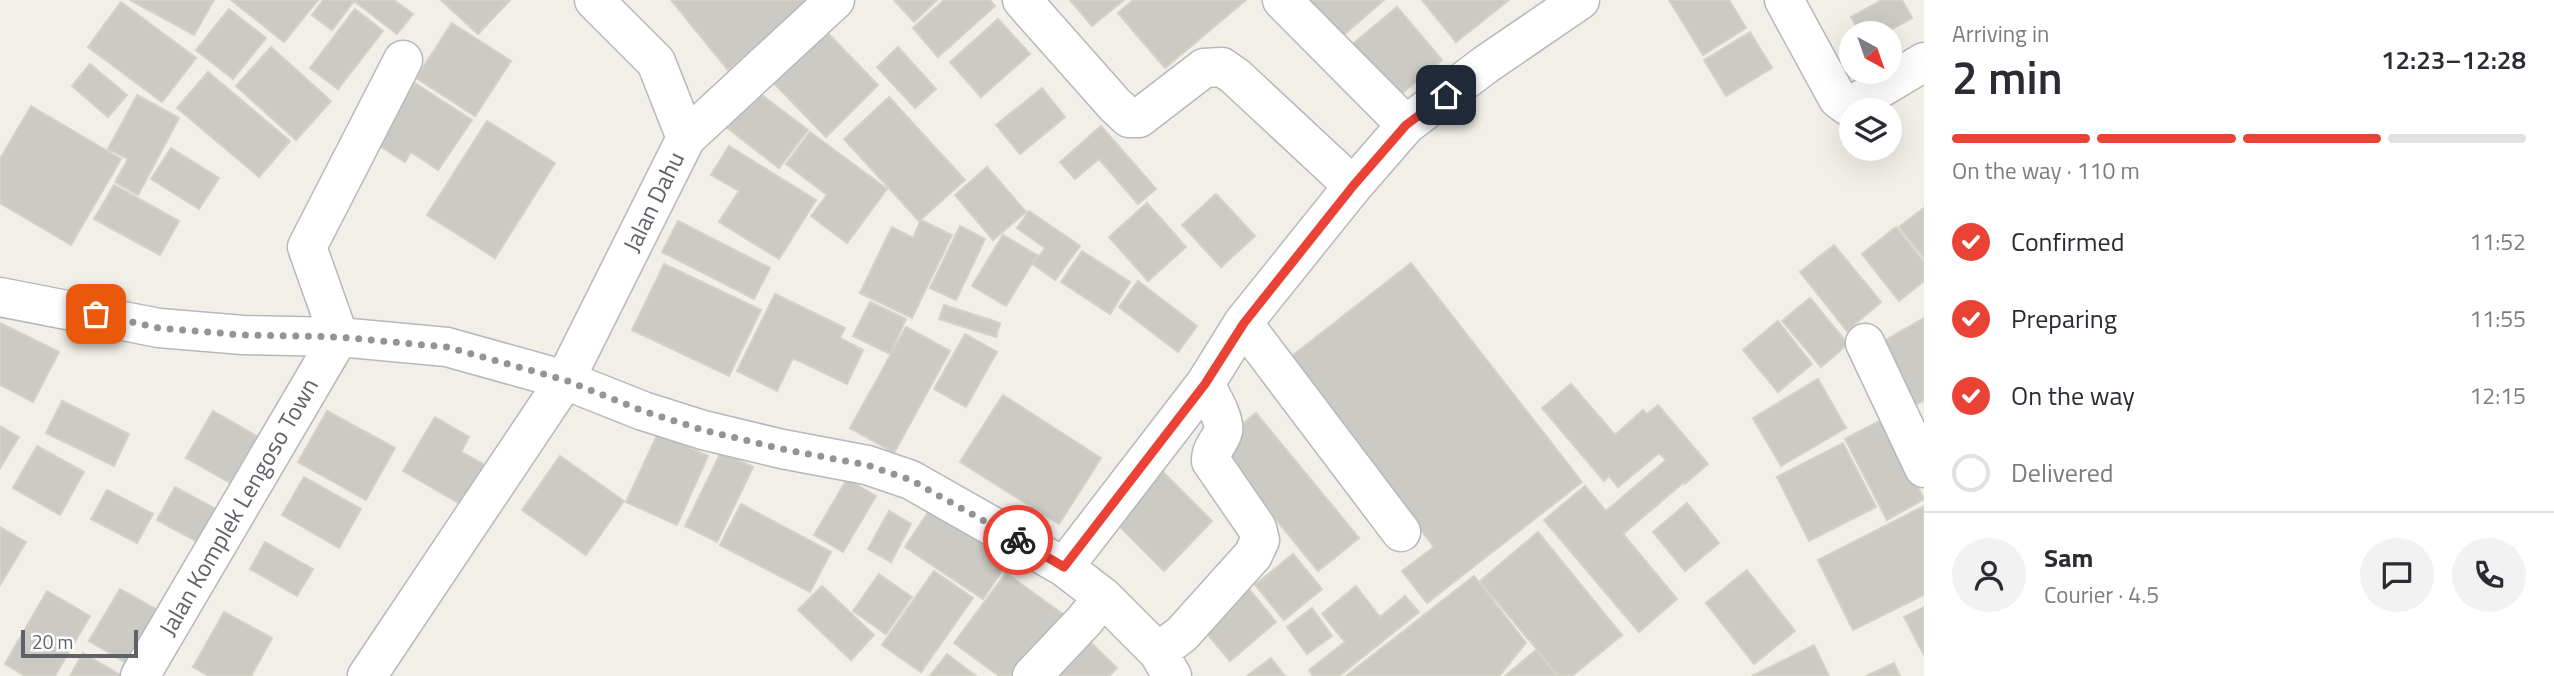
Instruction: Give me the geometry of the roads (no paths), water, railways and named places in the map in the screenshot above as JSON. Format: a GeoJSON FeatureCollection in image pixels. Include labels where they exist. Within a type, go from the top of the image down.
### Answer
{"type":"FeatureCollection","features":[{"type":"Feature","properties":{"kind":"street","name":"Jalan Dahu"},"geometry":{"type":"LineString","coordinates":[[367,676],[565,380],[686,138],[656,62],[594,0]]}},
{"type":"Feature","properties":{"kind":"street"},"geometry":{"type":"LineString","coordinates":[[686,138],[835,0]]}},
{"type":"Feature","properties":{"kind":"street"},"geometry":{"type":"LineString","coordinates":[[1021,0],[1129,118],[1139,118],[1204,68],[1222,66],[1353,186]]}},
{"type":"Feature","properties":{"kind":"street"},"geometry":{"type":"LineString","coordinates":[[1282,0],[1406,125]]}},
{"type":"Feature","properties":{"kind":"street"},"geometry":{"type":"LineString","coordinates":[[1064,567],[1205,384],[1244,323],[1353,186],[1406,125],[1485,65],[1580,0]]}},
{"type":"Feature","properties":{"kind":"street"},"geometry":{"type":"LineString","coordinates":[[1784,0],[1838,99],[1849,107],[1924,62]]}},
{"type":"Feature","properties":{"kind":"street"},"geometry":{"type":"LineString","coordinates":[[339,337],[307,247],[403,60]]}},
{"type":"Feature","properties":{"kind":"street"},"geometry":{"type":"LineString","coordinates":[[0,297],[159,328],[243,335],[339,337],[447,347],[565,380],[643,411],[703,430],[867,465],[911,480],[1064,567],[1103,597],[1165,664],[1182,634],[1253,555],[1260,540],[1257,528],[1211,461],[1211,451],[1223,430],[1222,421],[1205,384]]}},
{"type":"Feature","properties":{"kind":"street"},"geometry":{"type":"LineString","coordinates":[[1244,323],[1401,532]]}},
{"type":"Feature","properties":{"kind":"street","name":"Jalan Komplek Lengoso Town"},"geometry":{"type":"LineString","coordinates":[[140,676],[339,337]]}},
{"type":"Feature","properties":{"kind":"street"},"geometry":{"type":"LineString","coordinates":[[1865,343],[1915,425],[1924,468]]}},
{"type":"Feature","properties":{"kind":"street"},"geometry":{"type":"LineString","coordinates":[[1032,676],[1103,597]]}}]}
